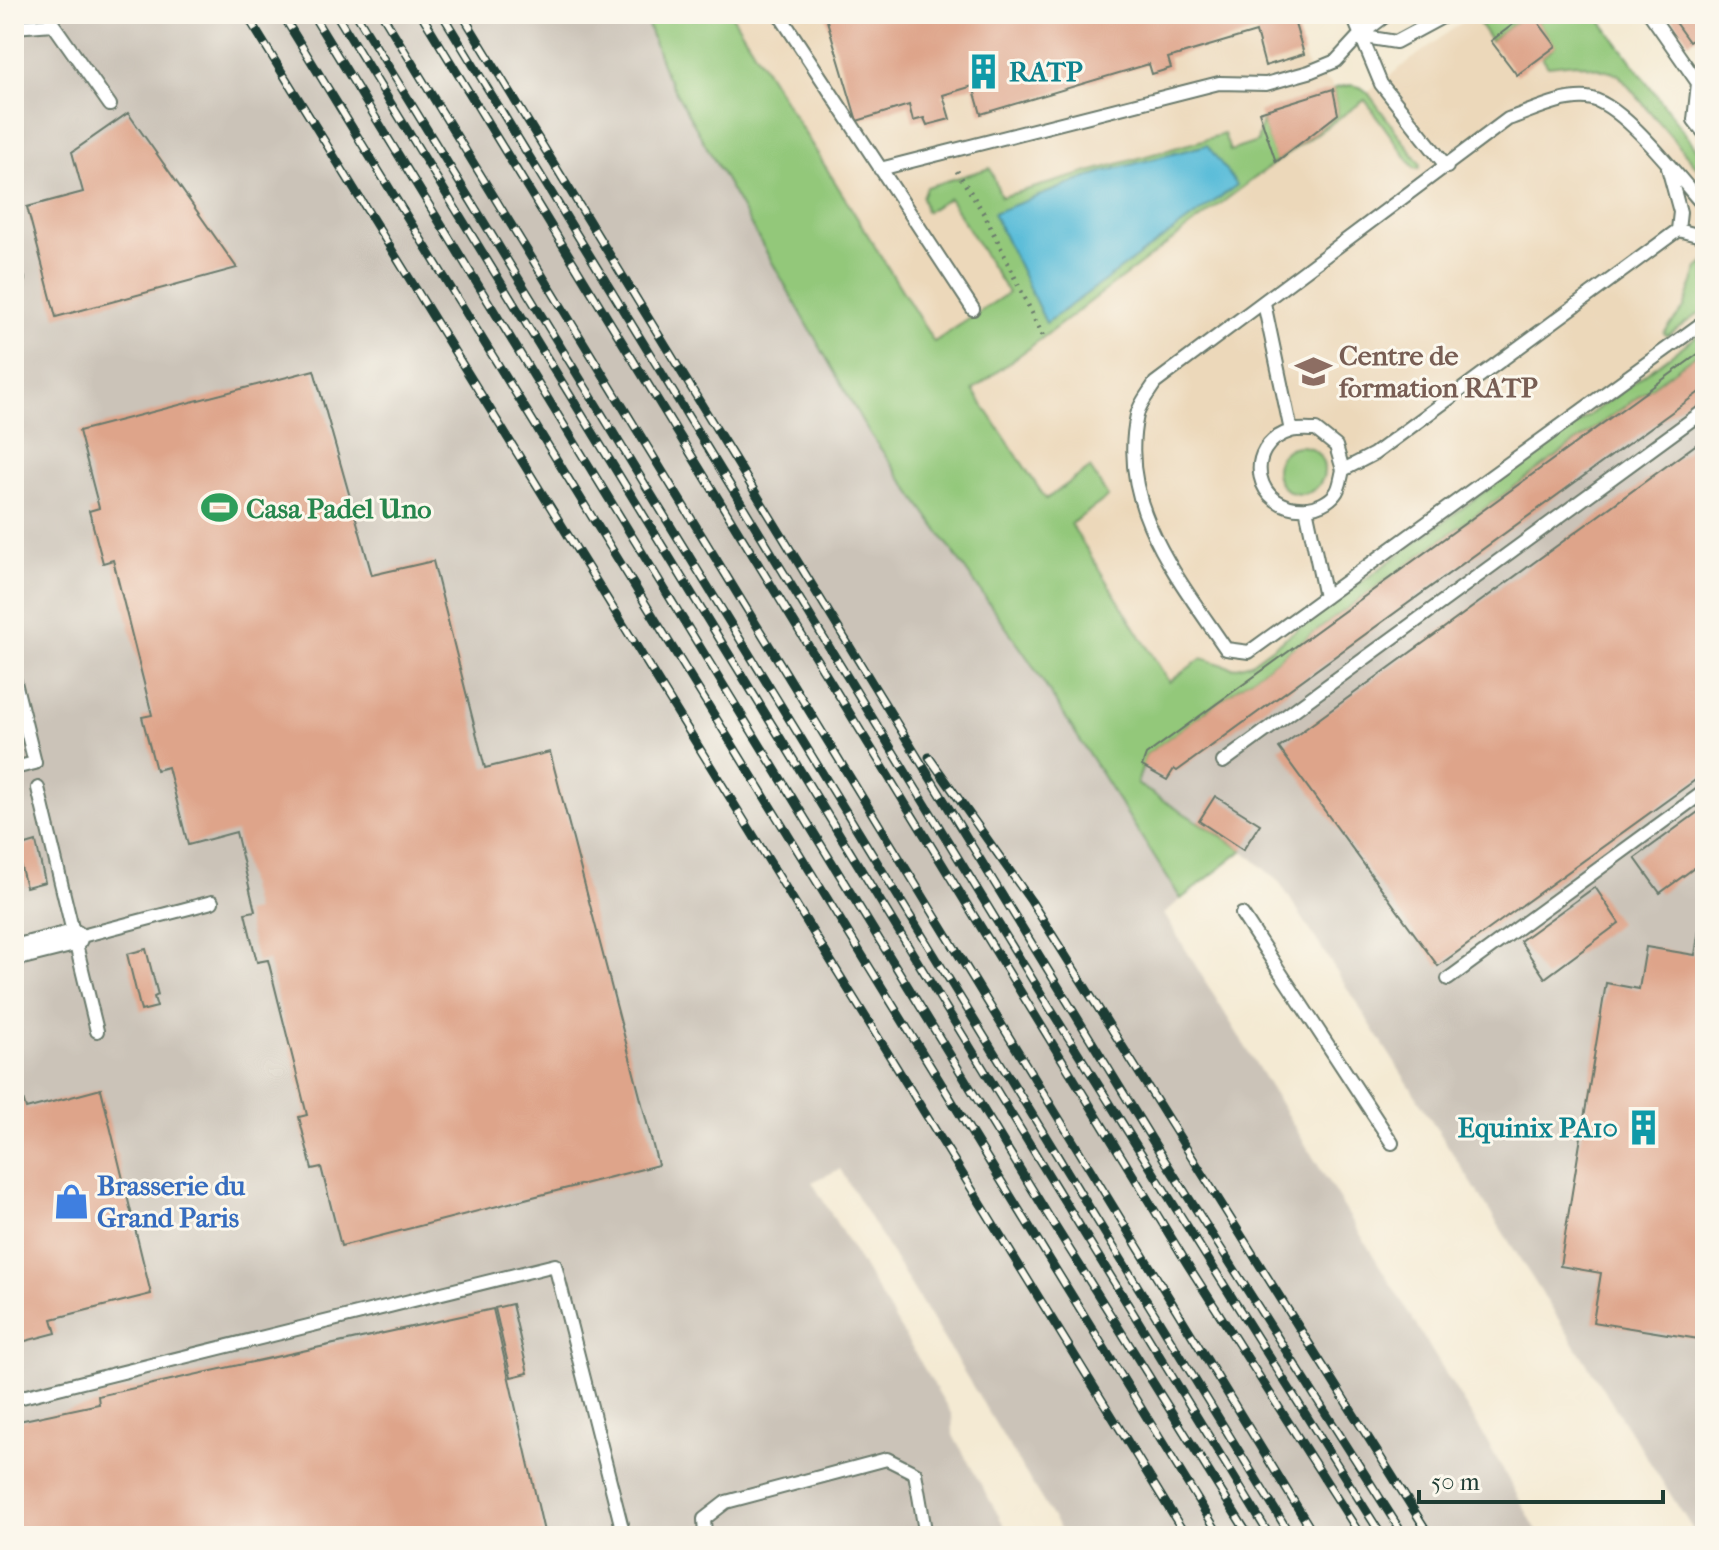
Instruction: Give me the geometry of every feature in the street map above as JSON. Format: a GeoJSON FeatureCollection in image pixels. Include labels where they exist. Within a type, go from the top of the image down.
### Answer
{"type":"FeatureCollection","features":[{"type":"Feature","properties":{"kind":"street"},"geometry":{"type":"LineString","coordinates":[[14,953],[74,938]]}},
{"type":"Feature","properties":{"kind":"lane"},"geometry":{"type":"LineString","coordinates":[[779,14],[973,309]]}},
{"type":"Feature","properties":{"kind":"lane"},"geometry":{"type":"LineString","coordinates":[[1352,14],[1381,84],[1447,167]]}},
{"type":"Feature","properties":{"kind":"lane"},"geometry":{"type":"LineString","coordinates":[[880,169],[1219,83],[1266,84],[1294,76],[1336,61],[1359,36],[1388,14]]}},
{"type":"Feature","properties":{"kind":"lane"},"geometry":{"type":"LineString","coordinates":[[1359,36],[1396,42],[1448,14]]}},
{"type":"Feature","properties":{"kind":"lane"},"geometry":{"type":"LineString","coordinates":[[1650,14],[1698,83],[1694,120],[1705,134]]}},
{"type":"Feature","properties":{"kind":"lane"},"geometry":{"type":"LineString","coordinates":[[14,27],[50,19],[110,105]]}},
{"type":"Feature","properties":{"kind":"lane"},"geometry":{"type":"LineString","coordinates":[[1705,207],[1614,110],[1587,98],[1552,103],[1508,119],[1155,383],[1137,413],[1133,469],[1147,525],[1226,649],[1249,652],[1705,321]]}},
{"type":"Feature","properties":{"kind":"lane"},"geometry":{"type":"LineString","coordinates":[[1343,470],[1374,454],[1678,230],[1680,212],[1667,165]]}},
{"type":"Feature","properties":{"kind":"lane"},"geometry":{"type":"LineString","coordinates":[[1678,230],[1705,237]]}},
{"type":"Feature","properties":{"kind":"lane"},"geometry":{"type":"LineString","coordinates":[[1264,303],[1291,431]]}},
{"type":"Feature","properties":{"kind":"lane"},"geometry":{"type":"LineString","coordinates":[[1223,762],[1705,410]]}},
{"type":"Feature","properties":{"kind":"lane"},"geometry":{"type":"LineString","coordinates":[[1316,430],[1336,446],[1343,470],[1336,494],[1317,507],[1294,510],[1272,499],[1259,481],[1260,462],[1272,442],[1291,431],[1316,430]]}},
{"type":"Feature","properties":{"kind":"lane"},"geometry":{"type":"LineString","coordinates":[[1306,508],[1325,597]]}},
{"type":"Feature","properties":{"kind":"lane"},"geometry":{"type":"LineString","coordinates":[[14,678],[35,763],[14,768]]}},
{"type":"Feature","properties":{"kind":"lane"},"geometry":{"type":"LineString","coordinates":[[38,788],[97,1031]]}},
{"type":"Feature","properties":{"kind":"lane"},"geometry":{"type":"LineString","coordinates":[[1448,979],[1705,791]]}},
{"type":"Feature","properties":{"kind":"lane"},"geometry":{"type":"LineString","coordinates":[[74,938],[212,902]]}},
{"type":"Feature","properties":{"kind":"lane"},"geometry":{"type":"LineString","coordinates":[[1242,914],[1392,1143]]}},
{"type":"Feature","properties":{"kind":"lane"},"geometry":{"type":"LineString","coordinates":[[14,1399],[555,1265],[624,1536]]}},
{"type":"Feature","properties":{"kind":"lane"},"geometry":{"type":"LineString","coordinates":[[705,1536],[704,1519],[726,1502],[887,1459],[915,1473],[926,1536]]}},
{"type":"Feature","properties":{"kind":"path"},"geometry":{"type":"LineString","coordinates":[[948,152],[959,177],[986,217],[1043,337]]}},
{"type":"Feature","properties":{"kind":"shaded area"},"geometry":{"type":"Polygon","coordinates":[[[14,14],[644,14],[666,75],[866,428],[1029,660],[1181,899],[1164,914],[1484,1436],[1540,1536],[1064,1536],[840,1169],[812,1182],[952,1415],[953,1435],[1010,1536],[14,1536],[14,14]]]}},
{"type":"Feature","properties":{"kind":"shaded area","name":"Centre de formation RATP"},"geometry":{"type":"Polygon","coordinates":[[[731,14],[1292,14],[1309,72],[1331,83],[1339,113],[1473,14],[1596,14],[1705,160],[1705,348],[1187,727],[934,342],[731,14]]]}},
{"type":"Feature","properties":{"kind":"shaded area"},"geometry":{"type":"Polygon","coordinates":[[[1705,348],[1705,1536],[1697,1536],[1280,883],[1243,850],[1137,784],[1146,755],[1705,348]]]}},
{"type":"Feature","properties":{"kind":"green space"},"geometry":{"type":"Polygon","coordinates":[[[644,14],[731,14],[934,342],[1008,293],[949,198],[926,212],[922,197],[926,187],[990,168],[1001,197],[1224,134],[1230,151],[1257,142],[1262,120],[1277,161],[973,390],[1046,499],[1090,468],[1108,497],[1071,524],[1169,682],[1202,658],[1233,668],[1251,663],[1705,330],[1705,348],[1146,755],[1137,784],[1243,850],[1181,899],[1029,660],[866,428],[666,75],[644,14]]]}},
{"type":"Feature","properties":{"kind":"green space"},"geometry":{"type":"Polygon","coordinates":[[[1473,14],[1527,14],[1491,41],[1473,14]]]}},
{"type":"Feature","properties":{"kind":"green space"},"geometry":{"type":"Polygon","coordinates":[[[1532,14],[1596,14],[1705,160],[1705,177],[1618,74],[1576,63],[1548,66],[1542,57],[1555,46],[1532,14]]]}},
{"type":"Feature","properties":{"kind":"green space"},"geometry":{"type":"Polygon","coordinates":[[[1352,85],[1368,93],[1420,164],[1419,169],[1414,168],[1365,100],[1285,156],[1338,114],[1333,89],[1352,85]]]}},
{"type":"Feature","properties":{"kind":"green space"},"geometry":{"type":"Polygon","coordinates":[[[1705,262],[1705,309],[1667,336],[1664,333],[1684,308],[1698,268],[1705,262]]]}},
{"type":"Feature","properties":{"kind":"green space"},"geometry":{"type":"Polygon","coordinates":[[[1300,446],[1317,453],[1324,470],[1317,487],[1300,494],[1283,487],[1276,470],[1283,453],[1300,446]]]}},
{"type":"Feature","properties":{"kind":"water"},"geometry":{"type":"Polygon","coordinates":[[[1207,145],[1237,185],[1046,323],[993,213],[1103,172],[1207,145]]]}},
{"type":"Feature","properties":{"kind":"building","name":"RATP"},"geometry":{"type":"Polygon","coordinates":[[[825,14],[1292,14],[1304,54],[1265,66],[1256,32],[1168,58],[1171,68],[1152,74],[1149,64],[981,114],[973,86],[943,95],[950,119],[927,125],[924,118],[913,121],[909,105],[857,121],[825,14]]]}},
{"type":"Feature","properties":{"kind":"building"},"geometry":{"type":"Polygon","coordinates":[[[1527,14],[1532,14],[1556,46],[1517,75],[1491,41],[1527,14]]]}},
{"type":"Feature","properties":{"kind":"building"},"geometry":{"type":"Polygon","coordinates":[[[1669,14],[1705,14],[1705,48],[1697,37],[1689,42],[1669,14]]]}},
{"type":"Feature","properties":{"kind":"building"},"geometry":{"type":"Polygon","coordinates":[[[1333,89],[1338,114],[1276,162],[1259,112],[1333,89]]]}},
{"type":"Feature","properties":{"kind":"building"},"geometry":{"type":"Polygon","coordinates":[[[128,113],[237,268],[56,317],[27,207],[83,192],[72,152],[128,113]]]}},
{"type":"Feature","properties":{"kind":"building"},"geometry":{"type":"Polygon","coordinates":[[[1705,349],[1705,388],[1177,771],[1174,769],[1167,780],[1142,766],[1146,755],[1705,349]]]}},
{"type":"Feature","properties":{"kind":"building"},"geometry":{"type":"Polygon","coordinates":[[[314,370],[372,575],[433,561],[485,768],[550,752],[658,1165],[341,1246],[321,1167],[312,1169],[299,1117],[307,1115],[268,960],[257,962],[245,913],[255,911],[236,832],[188,845],[168,767],[156,770],[142,717],[152,715],[113,560],[103,563],[89,511],[99,508],[79,431],[314,370]]]}},
{"type":"Feature","properties":{"kind":"building"},"geometry":{"type":"Polygon","coordinates":[[[1705,438],[1705,773],[1438,966],[1279,748],[1705,438]]]}},
{"type":"Feature","properties":{"kind":"building"},"geometry":{"type":"Polygon","coordinates":[[[1215,796],[1260,824],[1243,850],[1199,821],[1215,796]]]}},
{"type":"Feature","properties":{"kind":"building"},"geometry":{"type":"Polygon","coordinates":[[[1705,807],[1705,860],[1660,893],[1635,858],[1705,807]]]}},
{"type":"Feature","properties":{"kind":"building"},"geometry":{"type":"Polygon","coordinates":[[[36,842],[45,882],[26,887],[16,848],[36,842]]]}},
{"type":"Feature","properties":{"kind":"building"},"geometry":{"type":"Polygon","coordinates":[[[1595,887],[1619,923],[1545,978],[1520,941],[1595,887]]]}},
{"type":"Feature","properties":{"kind":"building","name":"Equinix PA10"},"geometry":{"type":"Polygon","coordinates":[[[1703,904],[1705,1340],[1593,1322],[1601,1273],[1560,1266],[1606,983],[1639,989],[1646,947],[1695,955],[1703,904]]]}},
{"type":"Feature","properties":{"kind":"building"},"geometry":{"type":"Polygon","coordinates":[[[146,949],[158,995],[154,997],[157,1007],[141,1011],[127,954],[146,949]]]}},
{"type":"Feature","properties":{"kind":"building","name":"Brasserie du Grand Paris"},"geometry":{"type":"Polygon","coordinates":[[[101,1089],[151,1294],[52,1319],[56,1333],[14,1344],[14,1101],[23,1099],[26,1109],[101,1089]]]}},
{"type":"Feature","properties":{"kind":"building"},"geometry":{"type":"Polygon","coordinates":[[[512,1304],[528,1373],[511,1377],[495,1308],[512,1304]]]}},
{"type":"Feature","properties":{"kind":"building"},"geometry":{"type":"Polygon","coordinates":[[[493,1309],[545,1536],[14,1536],[14,1422],[99,1404],[98,1396],[493,1309]]]}},
{"type":"Feature","properties":{"kind":"railway"},"geometry":{"type":"LineString","coordinates":[[246,14],[1186,1536]]}},
{"type":"Feature","properties":{"kind":"railway"},"geometry":{"type":"LineString","coordinates":[[282,14],[1220,1536]]}},
{"type":"Feature","properties":{"kind":"railway"},"geometry":{"type":"LineString","coordinates":[[312,14],[1048,1215],[1249,1536]]}},
{"type":"Feature","properties":{"kind":"railway"},"geometry":{"type":"LineString","coordinates":[[336,14],[1270,1536]]}},
{"type":"Feature","properties":{"kind":"railway"},"geometry":{"type":"LineString","coordinates":[[356,14],[1291,1536]]}},
{"type":"Feature","properties":{"kind":"railway"},"geometry":{"type":"LineString","coordinates":[[382,14],[1315,1536]]}},
{"type":"Feature","properties":{"kind":"railway"},"geometry":{"type":"LineString","coordinates":[[421,14],[1188,1265],[1361,1536]]}},
{"type":"Feature","properties":{"kind":"railway"},"geometry":{"type":"LineString","coordinates":[[442,14],[1048,1005],[1382,1536]]}},
{"type":"Feature","properties":{"kind":"railway"},"geometry":{"type":"LineString","coordinates":[[462,14],[1162,1156],[1404,1536]]}},
{"type":"Feature","properties":{"kind":"railway"},"geometry":{"type":"LineString","coordinates":[[929,757],[1031,901],[1430,1536]]}},
{"type":"Feature","properties":{"kind":"place","name":"RATP"},"geometry":{"type":"Point","coordinates":[983,71]}},
{"type":"Feature","properties":{"kind":"place","name":"Centre de formation RATP"},"geometry":{"type":"Point","coordinates":[1313,371]}},
{"type":"Feature","properties":{"kind":"place","name":"Casa Padel Uno"},"geometry":{"type":"Point","coordinates":[220,508]}},
{"type":"Feature","properties":{"kind":"place","name":"Equinix PA10"},"geometry":{"type":"Point","coordinates":[1644,1127]}},
{"type":"Feature","properties":{"kind":"place","name":"Brasserie du Grand Paris"},"geometry":{"type":"Point","coordinates":[71,1201]}}]}
